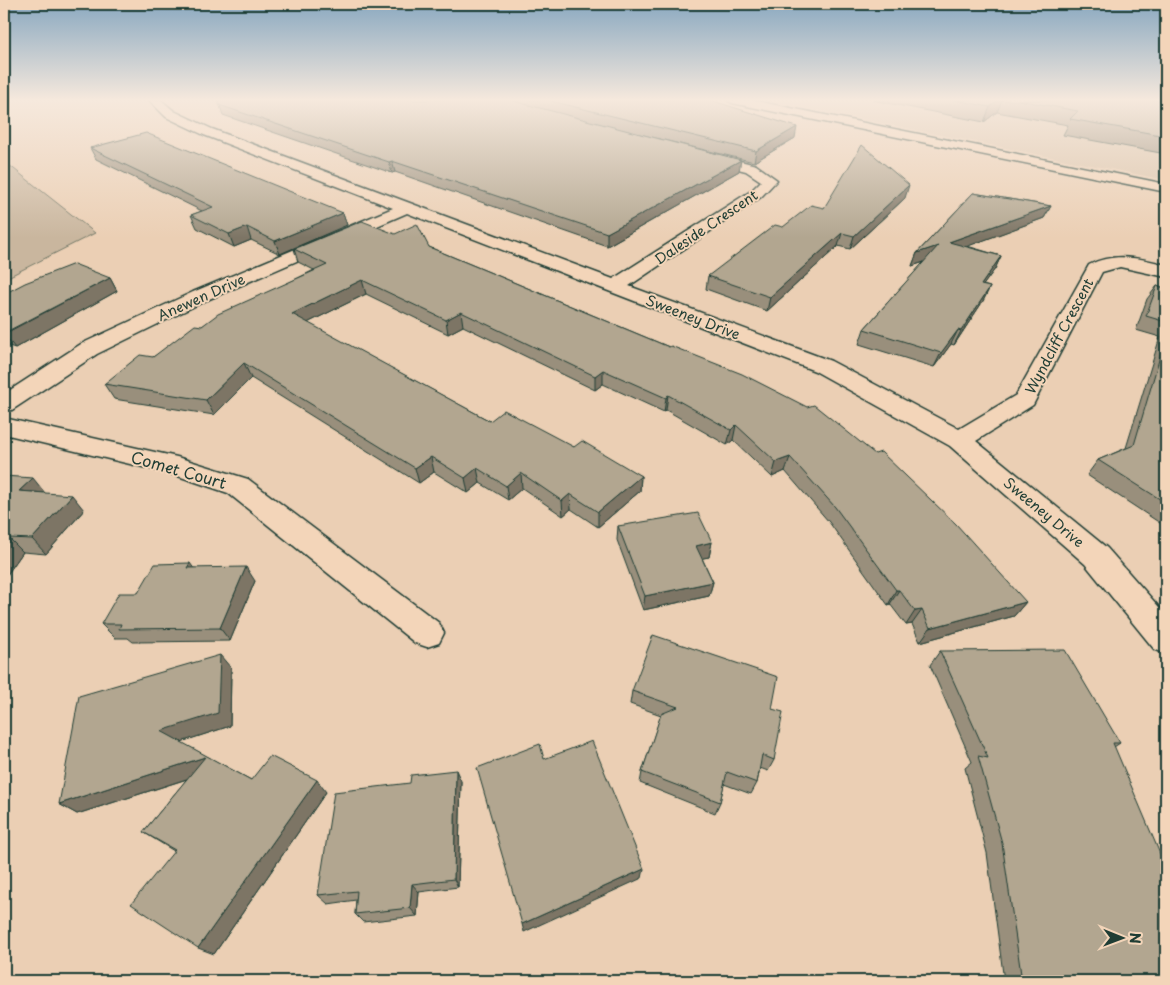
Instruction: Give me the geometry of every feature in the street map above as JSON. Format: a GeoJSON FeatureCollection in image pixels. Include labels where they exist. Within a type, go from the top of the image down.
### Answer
{"type":"FeatureCollection","features":[{"type":"Feature","properties":{"kind":"street","name":"Sweeney Drive"},"geometry":{"type":"LineString","coordinates":[[245,146],[823,366],[959,440],[1096,556],[1166,639]]}},
{"type":"Feature","properties":{"kind":"street"},"geometry":{"type":"LineString","coordinates":[[959,146],[1166,188]]}},
{"type":"Feature","properties":{"kind":"street","name":"Daleside Crescent"},"geometry":{"type":"LineString","coordinates":[[614,287],[756,194],[770,180],[752,168],[694,153]]}},
{"type":"Feature","properties":{"kind":"street","name":"Anewen Drive"},"geometry":{"type":"LineString","coordinates":[[4,405],[89,349],[200,296],[409,207]]}},
{"type":"Feature","properties":{"kind":"street","name":"Wyndcliff Crescent"},"geometry":{"type":"LineString","coordinates":[[959,440],[1025,400],[1095,269],[1104,263],[1135,263],[1166,271]]}},
{"type":"Feature","properties":{"kind":"street","name":"Comet Court"},"geometry":{"type":"LineString","coordinates":[[4,426],[177,466],[238,486],[427,633]]}},
{"type":"Feature","properties":{"kind":"shaded area"},"geometry":{"type":"Polygon","coordinates":[[[4,146],[9,146],[9,165],[95,233],[4,279],[4,146]]]}},
{"type":"Feature","properties":{"kind":"shaded area"},"geometry":{"type":"Polygon","coordinates":[[[995,146],[1166,146],[1166,180],[995,146]]]}},
{"type":"Feature","properties":{"kind":"building"},"geometry":{"type":"Polygon","coordinates":[[[98,146],[178,146],[343,213],[275,241],[247,227],[229,234],[191,215],[213,207],[90,148],[98,146]]]}},
{"type":"Feature","properties":{"kind":"building"},"geometry":{"type":"Polygon","coordinates":[[[341,146],[687,146],[741,160],[607,233],[392,161],[389,162],[341,146]]]}},
{"type":"Feature","properties":{"kind":"building"},"geometry":{"type":"Polygon","coordinates":[[[735,146],[765,146],[756,151],[735,146]]]}},
{"type":"Feature","properties":{"kind":"building"},"geometry":{"type":"Polygon","coordinates":[[[861,146],[909,185],[854,236],[842,233],[770,297],[708,276],[775,225],[783,227],[811,205],[824,208],[861,146]]]}},
{"type":"Feature","properties":{"kind":"building"},"geometry":{"type":"Polygon","coordinates":[[[973,193],[1051,206],[949,242],[1001,256],[981,285],[990,287],[961,331],[958,330],[941,353],[864,329],[938,246],[917,253],[973,193]]]}},
{"type":"Feature","properties":{"kind":"building"},"geometry":{"type":"Polygon","coordinates":[[[362,221],[395,234],[417,224],[429,247],[669,347],[671,346],[742,374],[807,407],[814,405],[875,454],[881,452],[956,524],[1026,602],[930,628],[922,610],[915,611],[899,590],[896,590],[835,507],[790,457],[776,462],[736,425],[731,430],[668,395],[666,398],[603,370],[595,376],[461,312],[446,320],[362,280],[292,314],[490,421],[504,410],[574,447],[582,441],[641,476],[598,512],[570,494],[562,501],[521,473],[506,486],[477,468],[465,478],[431,457],[415,468],[244,363],[206,400],[104,384],[140,355],[153,357],[195,325],[202,326],[218,314],[327,265],[294,249],[362,221]]]}},
{"type":"Feature","properties":{"kind":"building"},"geometry":{"type":"Polygon","coordinates":[[[74,264],[110,278],[4,333],[4,294],[25,283],[74,264]]]}},
{"type":"Feature","properties":{"kind":"building"},"geometry":{"type":"Polygon","coordinates":[[[1157,286],[1166,288],[1166,322],[1146,316],[1157,286]]]}},
{"type":"Feature","properties":{"kind":"building"},"geometry":{"type":"Polygon","coordinates":[[[1166,336],[1166,503],[1098,460],[1134,445],[1166,336]]]}},
{"type":"Feature","properties":{"kind":"building"},"geometry":{"type":"Polygon","coordinates":[[[4,476],[33,478],[19,491],[72,495],[32,539],[9,538],[4,544],[4,476]]]}},
{"type":"Feature","properties":{"kind":"building"},"geometry":{"type":"Polygon","coordinates":[[[698,513],[712,542],[696,546],[713,582],[645,596],[618,526],[698,513]]]}},
{"type":"Feature","properties":{"kind":"building"},"geometry":{"type":"Polygon","coordinates":[[[190,563],[187,568],[246,567],[220,628],[119,629],[121,624],[101,624],[119,593],[138,593],[155,564],[190,563]]]}},
{"type":"Feature","properties":{"kind":"building"},"geometry":{"type":"Polygon","coordinates":[[[653,635],[778,677],[772,709],[783,712],[774,760],[762,755],[757,783],[727,772],[720,802],[642,772],[661,714],[678,707],[632,691],[653,635]]]}},
{"type":"Feature","properties":{"kind":"building"},"geometry":{"type":"Polygon","coordinates":[[[1065,650],[1120,743],[1113,743],[1166,868],[1166,981],[1022,981],[1002,843],[978,756],[988,758],[940,651],[1065,650]]]}},
{"type":"Feature","properties":{"kind":"building"},"geometry":{"type":"Polygon","coordinates":[[[220,655],[218,713],[161,731],[251,780],[270,756],[317,780],[198,948],[131,904],[175,850],[143,832],[205,757],[59,804],[79,696],[220,655]]]}},
{"type":"Feature","properties":{"kind":"building"},"geometry":{"type":"Polygon","coordinates":[[[592,741],[644,869],[522,924],[477,768],[540,744],[544,759],[592,741]]]}},
{"type":"Feature","properties":{"kind":"building"},"geometry":{"type":"Polygon","coordinates":[[[456,770],[454,879],[412,884],[410,908],[355,914],[357,891],[318,895],[334,792],[410,783],[411,775],[456,770]]]}}]}
